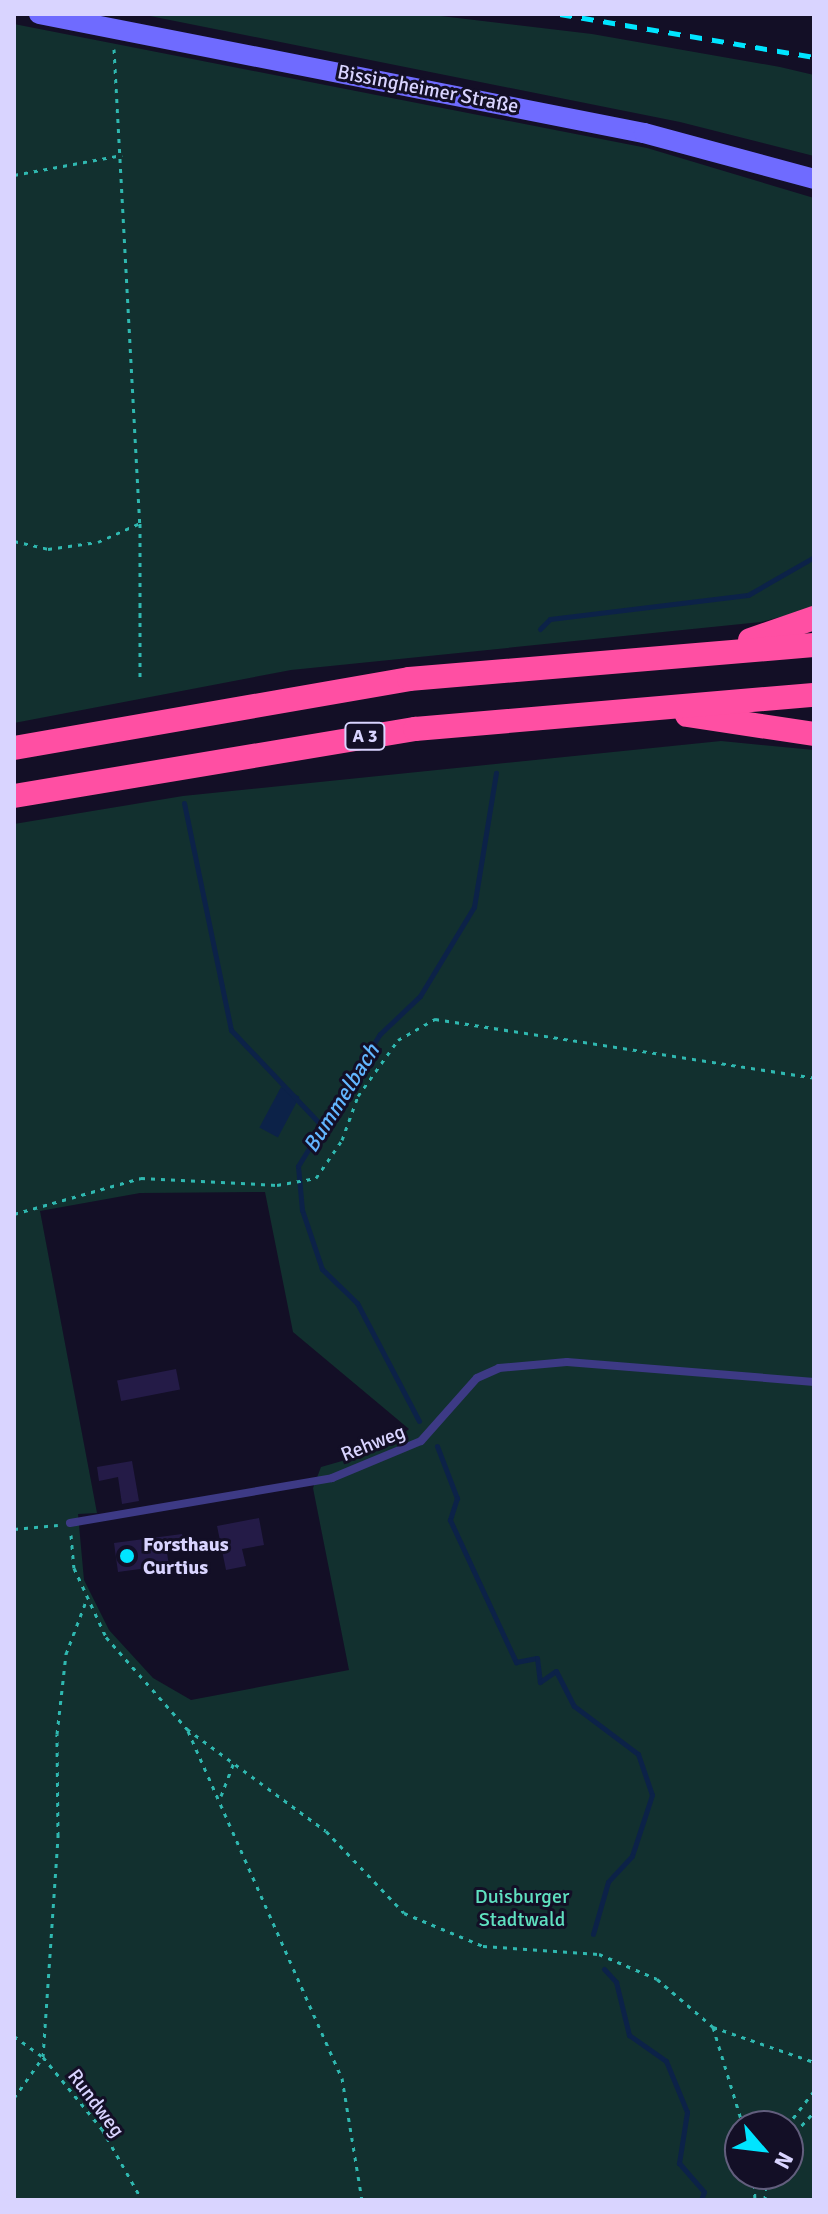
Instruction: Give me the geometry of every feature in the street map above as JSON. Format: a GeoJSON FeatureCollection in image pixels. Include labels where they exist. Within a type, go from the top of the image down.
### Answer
{"type":"FeatureCollection","features":[{"type":"Feature","properties":{"kind":"highway"},"geometry":{"type":"LineString","coordinates":[[725,649],[814,618]]}},
{"type":"Feature","properties":{"kind":"highway"},"geometry":{"type":"LineString","coordinates":[[14,748],[394,681],[725,649],[814,645]]}},
{"type":"Feature","properties":{"kind":"highway","name":"A 3"},"geometry":{"type":"LineString","coordinates":[[14,796],[415,729],[814,695]]}},
{"type":"Feature","properties":{"kind":"highway"},"geometry":{"type":"LineString","coordinates":[[629,709],[814,734]]}},
{"type":"Feature","properties":{"kind":"main road","name":"Bissingheimer Straße"},"geometry":{"type":"LineString","coordinates":[[39,14],[644,133],[814,179]]}},
{"type":"Feature","properties":{"kind":"lane","name":"Rehweg"},"geometry":{"type":"LineString","coordinates":[[70,1523],[332,1478],[421,1441],[477,1378],[499,1368],[567,1362],[814,1382]]}},
{"type":"Feature","properties":{"kind":"path"},"geometry":{"type":"LineString","coordinates":[[113,27],[140,523],[140,680]]}},
{"type":"Feature","properties":{"kind":"path"},"geometry":{"type":"LineString","coordinates":[[14,175],[122,155]]}},
{"type":"Feature","properties":{"kind":"path"},"geometry":{"type":"LineString","coordinates":[[14,541],[48,549],[98,542],[140,523]]}},
{"type":"Feature","properties":{"kind":"path"},"geometry":{"type":"LineString","coordinates":[[14,1214],[141,1178],[277,1185],[316,1178],[342,1140],[358,1096],[398,1040],[435,1019],[814,1078]]}},
{"type":"Feature","properties":{"kind":"path"},"geometry":{"type":"LineString","coordinates":[[14,1529],[70,1523],[74,1568],[86,1601],[106,1637],[187,1729],[234,1761],[278,1801],[326,1831],[404,1913],[483,1946],[599,1954],[657,1979],[713,2027],[814,2062]]}},
{"type":"Feature","properties":{"kind":"path"},"geometry":{"type":"LineString","coordinates":[[14,2098],[43,2057],[58,1836],[57,1734],[66,1654],[86,1601]]}},
{"type":"Feature","properties":{"kind":"path"},"geometry":{"type":"LineString","coordinates":[[187,1729],[221,1796],[274,1915],[285,1959],[342,2078],[362,2200]]}},
{"type":"Feature","properties":{"kind":"path"},"geometry":{"type":"LineString","coordinates":[[221,1796],[234,1761]]}},
{"type":"Feature","properties":{"kind":"path"},"geometry":{"type":"LineString","coordinates":[[713,2027],[738,2110]]}},
{"type":"Feature","properties":{"kind":"path","name":"Rundweg"},"geometry":{"type":"LineString","coordinates":[[14,2036],[43,2057],[102,2129],[142,2200]]}},
{"type":"Feature","properties":{"kind":"path"},"geometry":{"type":"LineString","coordinates":[[799,2110],[814,2091]]}},
{"type":"Feature","properties":{"kind":"green space"},"geometry":{"type":"Polygon","coordinates":[[[140,14],[424,14],[592,34],[780,67],[814,75],[814,156],[680,122],[140,14]]]}},
{"type":"Feature","properties":{"kind":"green space"},"geometry":{"type":"Polygon","coordinates":[[[14,24],[647,148],[814,198],[814,608],[761,622],[291,670],[14,723],[14,24]]]}},
{"type":"Feature","properties":{"kind":"green space","name":"Duisburger Stadtwald"},"geometry":{"type":"Polygon","coordinates":[[[721,741],[814,750],[814,2200],[14,2200],[14,824],[183,796],[721,741]],[[265,1192],[140,1193],[40,1211],[97,1513],[78,1514],[84,1580],[109,1630],[153,1678],[191,1700],[349,1670],[313,1488],[321,1467],[384,1449],[409,1429],[293,1332],[265,1192]]]}},
{"type":"Feature","properties":{"kind":"water"},"geometry":{"type":"Polygon","coordinates":[[[281,1087],[300,1097],[278,1137],[259,1128],[281,1087]]]}},
{"type":"Feature","properties":{"kind":"building"},"geometry":{"type":"Polygon","coordinates":[[[176,1369],[180,1390],[121,1401],[117,1380],[176,1369]]]}},
{"type":"Feature","properties":{"kind":"building"},"geometry":{"type":"Polygon","coordinates":[[[132,1461],[139,1501],[122,1504],[118,1477],[99,1481],[97,1467],[132,1461]]]}},
{"type":"Feature","properties":{"kind":"building"},"geometry":{"type":"Polygon","coordinates":[[[259,1518],[264,1545],[242,1549],[246,1566],[226,1570],[217,1526],[259,1518]]]}},
{"type":"Feature","properties":{"kind":"building"},"geometry":{"type":"Polygon","coordinates":[[[182,1534],[186,1549],[167,1553],[169,1565],[118,1572],[114,1543],[182,1534]]]}},
{"type":"Feature","properties":{"kind":"waterway","name":"Bummelbach"},"geometry":{"type":"LineString","coordinates":[[540,629],[550,619],[748,595],[814,557]]}},
{"type":"Feature","properties":{"kind":"waterway","name":"Bummelbach"},"geometry":{"type":"LineString","coordinates":[[419,1421],[357,1303],[322,1269],[302,1210],[298,1166],[380,1034],[420,996],[474,907],[496,773]]}},
{"type":"Feature","properties":{"kind":"waterway"},"geometry":{"type":"LineString","coordinates":[[184,803],[231,1030],[324,1128]]}},
{"type":"Feature","properties":{"kind":"waterway","name":"Bummelbach"},"geometry":{"type":"LineString","coordinates":[[437,1446],[457,1498],[450,1520],[516,1662],[537,1658],[540,1682],[556,1671],[574,1706],[638,1754],[652,1795],[632,1856],[608,1882],[593,1934]]}},
{"type":"Feature","properties":{"kind":"waterway","name":"Bummelbach"},"geometry":{"type":"LineString","coordinates":[[604,1969],[616,1982],[629,2035],[666,2061],[687,2112],[679,2163],[704,2192],[701,2200]]}},
{"type":"Feature","properties":{"kind":"railway"},"geometry":{"type":"LineString","coordinates":[[560,14],[814,57]]}},
{"type":"Feature","properties":{"kind":"place","name":"Forsthaus Curtius"},"geometry":{"type":"Point","coordinates":[127,1556]}}]}
